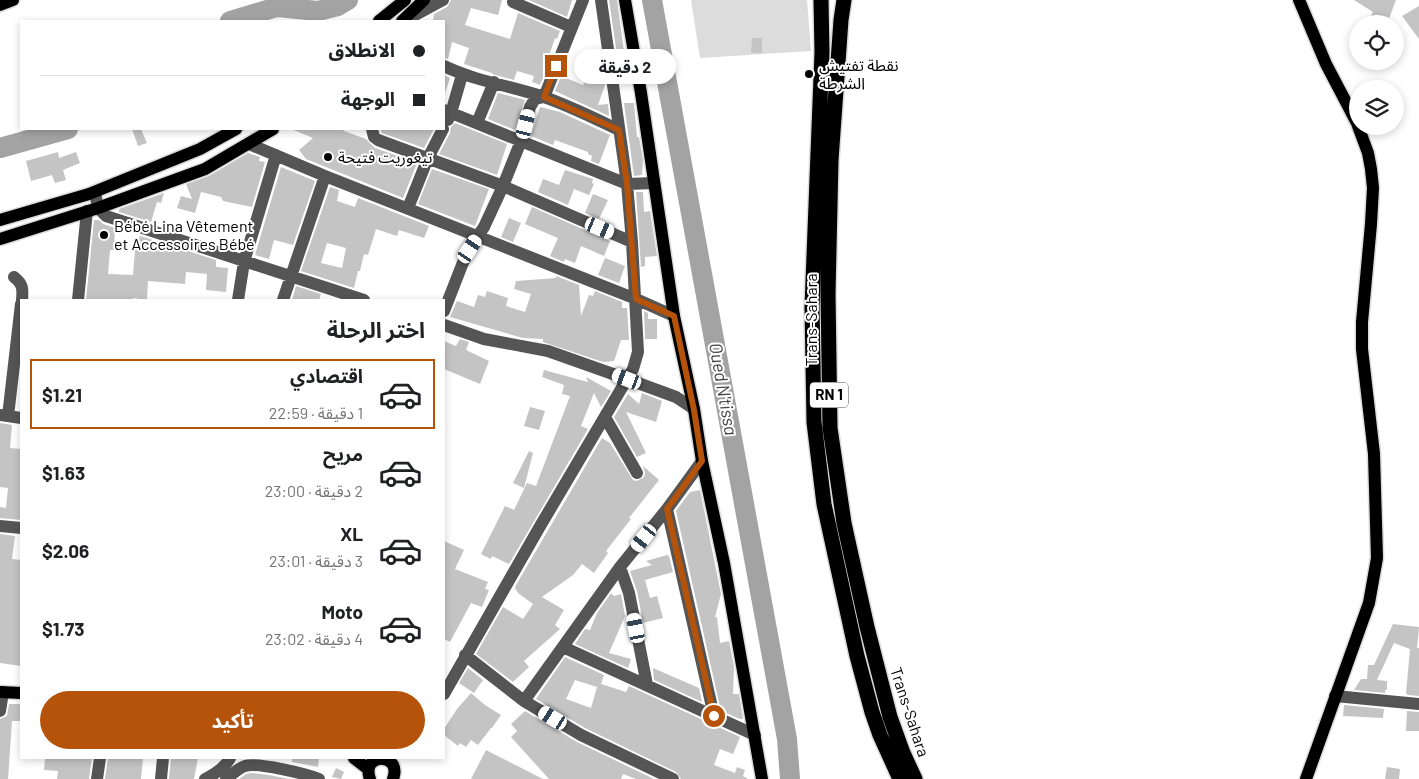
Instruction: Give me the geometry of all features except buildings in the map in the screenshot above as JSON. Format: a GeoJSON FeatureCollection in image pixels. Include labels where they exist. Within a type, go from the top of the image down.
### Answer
{"type":"FeatureCollection","features":[{"type":"Feature","properties":{"kind":"highway","name":"Trans-Sahara"},"geometry":{"type":"LineString","coordinates":[[821,0],[812,307],[814,422],[817,454],[828,522],[857,656],[875,720],[900,779]]}},
{"type":"Feature","properties":{"kind":"highway","name":"Trans-Sahara"},"geometry":{"type":"LineString","coordinates":[[844,0],[831,160],[828,294],[830,428],[844,522],[867,627],[890,717],[903,753],[916,779]]}},
{"type":"Feature","properties":{"kind":"highway"},"geometry":{"type":"LineString","coordinates":[[841,20],[852,0]]}},
{"type":"Feature","properties":{"kind":"highway"},"geometry":{"type":"LineString","coordinates":[[820,76],[838,76]]}},
{"type":"Feature","properties":{"kind":"main road"},"geometry":{"type":"LineString","coordinates":[[0,5],[13,0]]}},
{"type":"Feature","properties":{"kind":"main road"},"geometry":{"type":"LineString","coordinates":[[380,20],[405,0]]}},
{"type":"Feature","properties":{"kind":"main road"},"geometry":{"type":"LineString","coordinates":[[404,20],[424,0]]}},
{"type":"Feature","properties":{"kind":"main road"},"geometry":{"type":"LineString","coordinates":[[624,0],[641,93],[674,316],[724,563],[762,779]]}},
{"type":"Feature","properties":{"kind":"main road"},"geometry":{"type":"LineString","coordinates":[[1300,0],[1326,64],[1349,109]]}},
{"type":"Feature","properties":{"kind":"main road"},"geometry":{"type":"LineString","coordinates":[[0,220],[94,192],[200,150],[234,130]]}},
{"type":"Feature","properties":{"kind":"main road"},"geometry":{"type":"LineString","coordinates":[[0,239],[92,209],[205,168],[271,130]]}},
{"type":"Feature","properties":{"kind":"main road"},"geometry":{"type":"LineString","coordinates":[[1306,779],[1369,603],[1377,558],[1374,454],[1362,349],[1362,322],[1372,224],[1373,188],[1372,169],[1361,135]]}},
{"type":"Feature","properties":{"kind":"main road"},"geometry":{"type":"LineString","coordinates":[[1,692],[20,693]]}},
{"type":"Feature","properties":{"kind":"main road"},"geometry":{"type":"LineString","coordinates":[[356,759],[372,766],[382,759]]}},
{"type":"Feature","properties":{"kind":"main road"},"geometry":{"type":"LineString","coordinates":[[385,759],[396,770]]}},
{"type":"Feature","properties":{"kind":"street"},"geometry":{"type":"LineString","coordinates":[[405,20],[443,0]]}},
{"type":"Feature","properties":{"kind":"street"},"geometry":{"type":"LineString","coordinates":[[544,97],[583,0]]}},
{"type":"Feature","properties":{"kind":"street"},"geometry":{"type":"LineString","coordinates":[[445,692],[538,528],[633,369],[638,352],[627,184],[601,0]]}},
{"type":"Feature","properties":{"kind":"street"},"geometry":{"type":"LineString","coordinates":[[513,2],[571,28]]}},
{"type":"Feature","properties":{"kind":"street"},"geometry":{"type":"LineString","coordinates":[[445,66],[462,75],[494,82],[544,97],[619,130]]}},
{"type":"Feature","properties":{"kind":"street"},"geometry":{"type":"LineString","coordinates":[[462,75],[448,112],[627,184],[654,183]]}},
{"type":"Feature","properties":{"kind":"street"},"geometry":{"type":"LineString","coordinates":[[477,123],[494,82]]}},
{"type":"Feature","properties":{"kind":"street"},"geometry":{"type":"LineString","coordinates":[[445,308],[462,265],[503,186],[521,141],[530,107],[535,99],[544,97]]}},
{"type":"Feature","properties":{"kind":"street"},"geometry":{"type":"LineString","coordinates":[[372,130],[374,137],[378,140],[503,186],[632,242]]}},
{"type":"Feature","properties":{"kind":"street"},"geometry":{"type":"LineString","coordinates":[[408,208],[428,158],[442,130]]}},
{"type":"Feature","properties":{"kind":"street"},"geometry":{"type":"LineString","coordinates":[[249,144],[636,299],[674,316]]}},
{"type":"Feature","properties":{"kind":"street"},"geometry":{"type":"LineString","coordinates":[[238,299],[244,262],[276,155]]}},
{"type":"Feature","properties":{"kind":"street"},"geometry":{"type":"LineString","coordinates":[[283,299],[325,176]]}},
{"type":"Feature","properties":{"kind":"street"},"geometry":{"type":"LineString","coordinates":[[78,299],[94,192]]}},
{"type":"Feature","properties":{"kind":"street"},"geometry":{"type":"LineString","coordinates":[[92,209],[106,216],[361,299]]}},
{"type":"Feature","properties":{"kind":"street"},"geometry":{"type":"LineString","coordinates":[[14,277],[23,286],[22,299]]}},
{"type":"Feature","properties":{"kind":"street"},"geometry":{"type":"LineString","coordinates":[[20,311],[4,416],[20,418]]}},
{"type":"Feature","properties":{"kind":"street"},"geometry":{"type":"LineString","coordinates":[[445,325],[484,340],[548,351],[578,361],[676,397],[694,410]]}},
{"type":"Feature","properties":{"kind":"street"},"geometry":{"type":"LineString","coordinates":[[605,417],[637,473]]}},
{"type":"Feature","properties":{"kind":"street"},"geometry":{"type":"LineString","coordinates":[[524,701],[620,567],[667,509],[702,461]]}},
{"type":"Feature","properties":{"kind":"street"},"geometry":{"type":"LineString","coordinates":[[667,509],[714,716]]}},
{"type":"Feature","properties":{"kind":"street"},"geometry":{"type":"LineString","coordinates":[[0,526],[20,528]]}},
{"type":"Feature","properties":{"kind":"street"},"geometry":{"type":"LineString","coordinates":[[620,567],[629,593],[647,686]]}},
{"type":"Feature","properties":{"kind":"street"},"geometry":{"type":"LineString","coordinates":[[563,647],[755,735]]}},
{"type":"Feature","properties":{"kind":"street"},"geometry":{"type":"LineString","coordinates":[[465,655],[524,701],[581,735],[673,779]]}},
{"type":"Feature","properties":{"kind":"street"},"geometry":{"type":"LineString","coordinates":[[0,711],[1,692]]}},
{"type":"Feature","properties":{"kind":"street"},"geometry":{"type":"LineString","coordinates":[[1335,696],[1419,704]]}},
{"type":"Feature","properties":{"kind":"street"},"geometry":{"type":"LineString","coordinates":[[97,779],[100,759]]}},
{"type":"Feature","properties":{"kind":"street"},"geometry":{"type":"LineString","coordinates":[[161,779],[163,759]]}},
{"type":"Feature","properties":{"kind":"street"},"geometry":{"type":"LineString","coordinates":[[205,779],[221,770],[229,759]]}},
{"type":"Feature","properties":{"kind":"street"},"geometry":{"type":"LineString","coordinates":[[226,779],[239,769],[249,765],[284,770],[319,779]]}},
{"type":"Feature","properties":{"kind":"shaded area"},"geometry":{"type":"Polygon","coordinates":[[[691,0],[807,0],[811,51],[700,58],[691,0]]]}},
{"type":"Feature","properties":{"kind":"waterway"},"geometry":{"type":"LineString","coordinates":[[233,20],[277,7],[318,11],[338,6],[348,0]]}},
{"type":"Feature","properties":{"kind":"waterway","name":"Oued N'tissa"},"geometry":{"type":"LineString","coordinates":[[652,0],[787,739],[790,779]]}},
{"type":"Feature","properties":{"kind":"waterway"},"geometry":{"type":"LineString","coordinates":[[0,148],[64,130]]}},
{"type":"Feature","properties":{"kind":"place","name":"نقطة تفتيش الشرطة"},"geometry":{"type":"Point","coordinates":[809,74]}},
{"type":"Feature","properties":{"kind":"place","name":"تيغوريت فتيحة"},"geometry":{"type":"Point","coordinates":[328,157]}},
{"type":"Feature","properties":{"kind":"place","name":"Bébé Lina Vêtement et Accessoires Bébé"},"geometry":{"type":"Point","coordinates":[104,235]}},
{"type":"Feature","properties":{"kind":"route"},"geometry":{"type":"LineString","coordinates":[[556,66],[544,97],[619,130],[630,213],[636,299],[674,316],[694,410],[702,461],[667,509],[714,716]]}}]}
